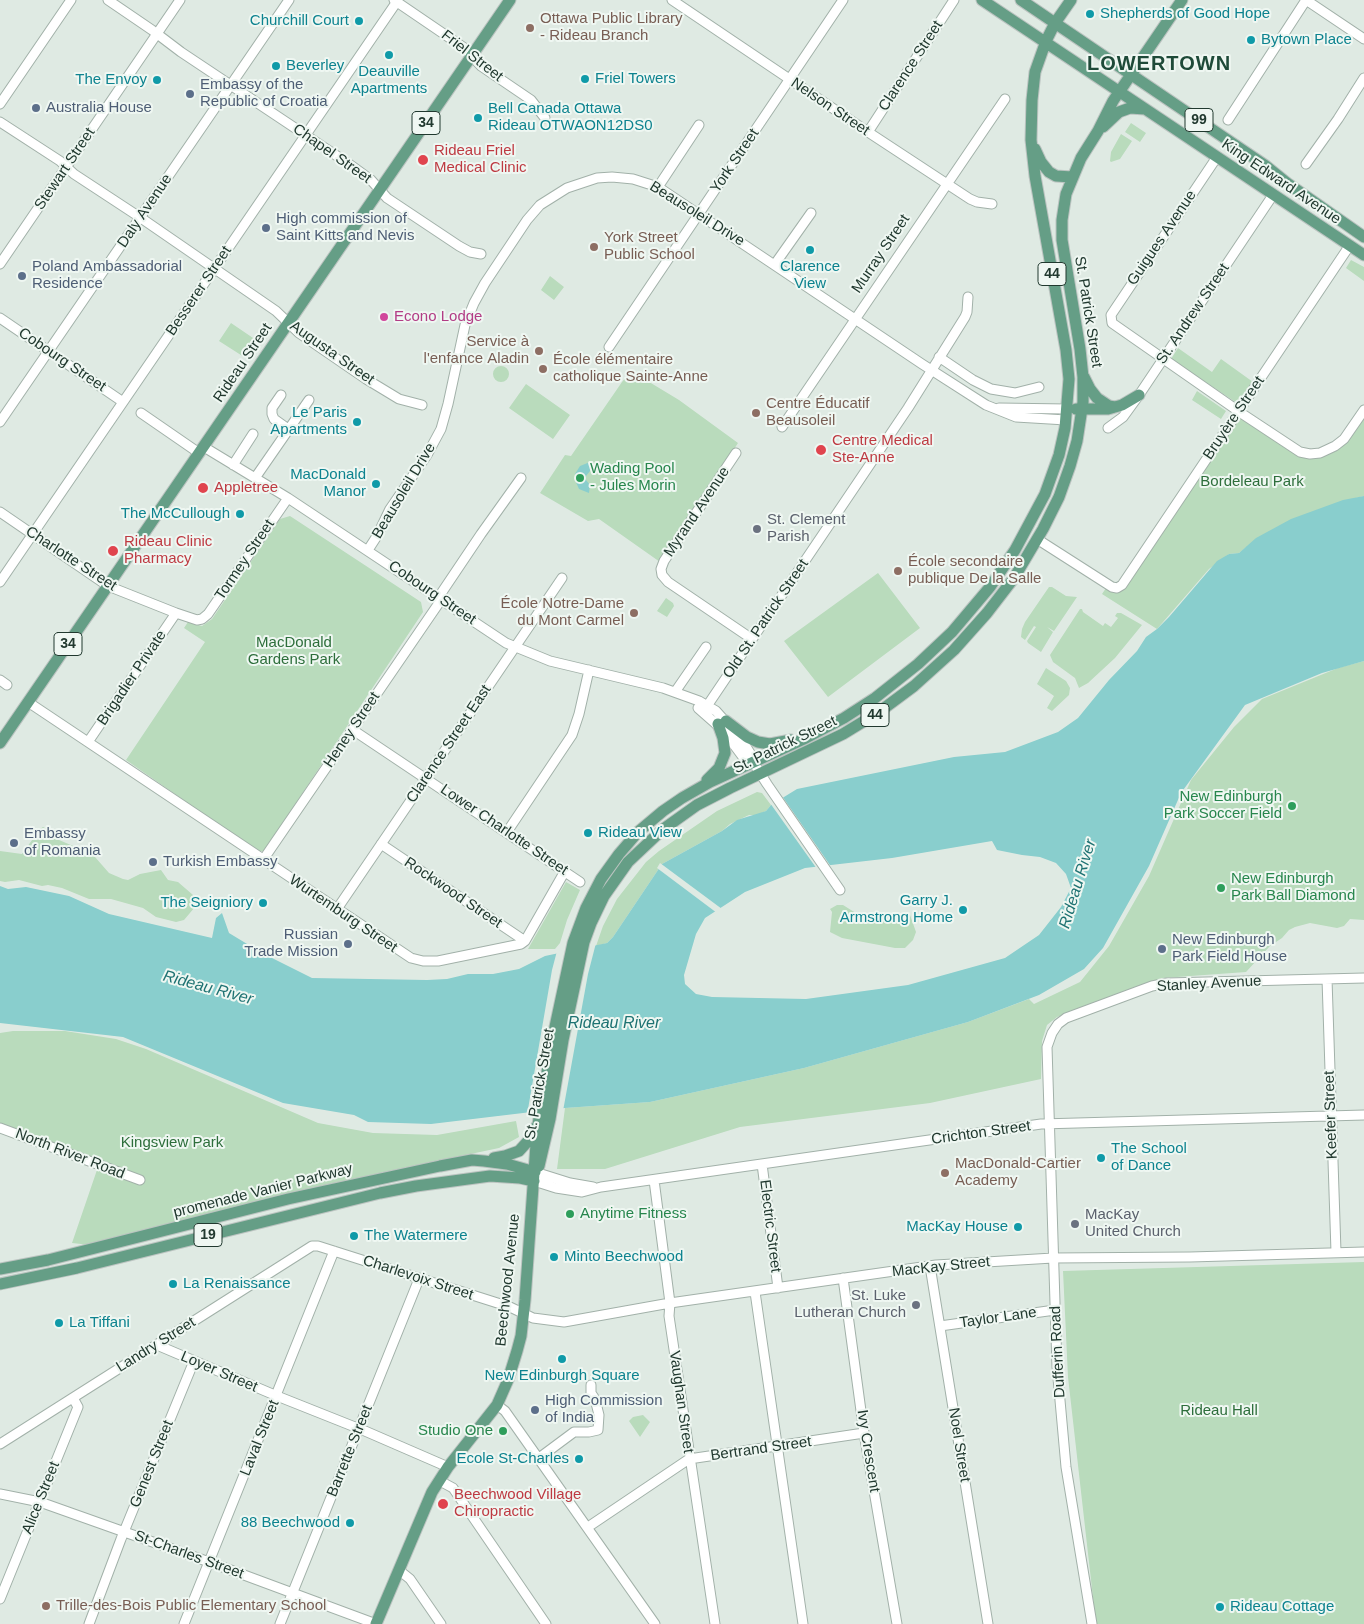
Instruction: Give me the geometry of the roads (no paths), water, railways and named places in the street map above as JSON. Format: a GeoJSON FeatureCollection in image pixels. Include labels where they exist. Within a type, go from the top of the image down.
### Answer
{"type":"FeatureCollection","features":[{"type":"Feature","properties":{"kind":"main road","name":"Rideau Street"},"geometry":{"type":"LineString","coordinates":[[0,743],[510,0]]}},
{"type":"Feature","properties":{"kind":"main road","name":"King Edward Avenue"},"geometry":{"type":"LineString","coordinates":[[982,0],[1364,255]]}},
{"type":"Feature","properties":{"kind":"main road","name":"King Edward Avenue"},"geometry":{"type":"LineString","coordinates":[[1021,0],[1266,166],[1287,184],[1364,237]]}},
{"type":"Feature","properties":{"kind":"main road","name":"44"},"geometry":{"type":"LineString","coordinates":[[1031,140],[1033,89],[1038,62],[1055,23],[1071,0]]}},
{"type":"Feature","properties":{"kind":"main road","name":"St. Patrick Street"},"geometry":{"type":"LineString","coordinates":[[578,943],[610,886],[628,862],[670,824],[716,794],[824,744],[856,727],[890,704],[920,680],[965,639],[1014,578],[1059,497],[1074,454],[1082,415],[1084,377],[1062,240],[1063,211],[1072,177],[1086,149],[1120,92],[1182,0]]}},
{"type":"Feature","properties":{"kind":"main road"},"geometry":{"type":"LineString","coordinates":[[1098,131],[1119,112],[1130,108],[1145,109]]}},
{"type":"Feature","properties":{"kind":"main road","name":"St. Patrick Street"},"geometry":{"type":"LineString","coordinates":[[534,1176],[534,1163],[563,1040],[578,943],[594,892],[624,846],[659,814],[700,787],[813,735],[855,711],[900,679],[938,646],[978,603],[1003,569],[1037,511],[1054,468],[1066,414],[1069,379],[1066,350],[1034,176],[1031,140]]}},
{"type":"Feature","properties":{"kind":"main road"},"geometry":{"type":"LineString","coordinates":[[1031,140],[1041,162],[1049,172],[1056,176],[1072,177]]}},
{"type":"Feature","properties":{"kind":"main road"},"geometry":{"type":"LineString","coordinates":[[1266,166],[1277,187],[1273,195]]}},
{"type":"Feature","properties":{"kind":"main road"},"geometry":{"type":"LineString","coordinates":[[1084,377],[1097,398],[1109,406],[1115,407]]}},
{"type":"Feature","properties":{"kind":"main road"},"geometry":{"type":"LineString","coordinates":[[1066,414],[1082,415],[1115,407],[1139,395]]}},
{"type":"Feature","properties":{"kind":"main road"},"geometry":{"type":"LineString","coordinates":[[722,722],[751,739],[762,743],[777,743],[813,735]]}},
{"type":"Feature","properties":{"kind":"main road"},"geometry":{"type":"LineString","coordinates":[[700,787],[718,768],[724,758],[722,722]]}},
{"type":"Feature","properties":{"kind":"main road"},"geometry":{"type":"LineString","coordinates":[[472,1160],[500,1158],[518,1151],[529,1140],[544,1119]]}},
{"type":"Feature","properties":{"kind":"main road","name":"promenade Vanier Parkway"},"geometry":{"type":"LineString","coordinates":[[0,1269],[48,1260],[288,1199],[402,1173],[472,1160],[500,1162],[534,1176]]}},
{"type":"Feature","properties":{"kind":"main road","name":"promenade Vanier Parkway"},"geometry":{"type":"LineString","coordinates":[[0,1284],[76,1268],[288,1215],[398,1190],[490,1176],[520,1178],[534,1176]]}},
{"type":"Feature","properties":{"kind":"main road","name":"Beechwood Avenue"},"geometry":{"type":"LineString","coordinates":[[376,1624],[432,1492],[448,1467],[497,1405],[508,1380],[521,1336],[534,1176]]}},
{"type":"Feature","properties":{"kind":"street"},"geometry":{"type":"LineString","coordinates":[[0,104],[71,0]]}},
{"type":"Feature","properties":{"kind":"street","name":"Chapel Street"},"geometry":{"type":"LineString","coordinates":[[108,0],[181,52],[371,180],[388,198],[459,247],[481,254]]}},
{"type":"Feature","properties":{"kind":"street","name":"Stewart Street"},"geometry":{"type":"LineString","coordinates":[[0,264],[180,0]]}},
{"type":"Feature","properties":{"kind":"street","name":"Daly Avenue"},"geometry":{"type":"LineString","coordinates":[[0,422],[289,0]]}},
{"type":"Feature","properties":{"kind":"street","name":"Nelson Street"},"geometry":{"type":"LineString","coordinates":[[672,0],[947,184],[978,202],[992,204]]}},
{"type":"Feature","properties":{"kind":"street","name":"York Street"},"geometry":{"type":"LineString","coordinates":[[609,347],[842,0]]}},
{"type":"Feature","properties":{"kind":"street","name":"Clarence Street"},"geometry":{"type":"LineString","coordinates":[[868,132],[954,0]]}},
{"type":"Feature","properties":{"kind":"street"},"geometry":{"type":"LineString","coordinates":[[1228,120],[1306,0],[1364,39]]}},
{"type":"Feature","properties":{"kind":"street","name":"Friel Street"},"geometry":{"type":"LineString","coordinates":[[396,1],[463,47],[481,66],[531,100],[545,118]]}},
{"type":"Feature","properties":{"kind":"street","name":"Besserer Street"},"geometry":{"type":"LineString","coordinates":[[0,582],[396,1]]}},
{"type":"Feature","properties":{"kind":"street"},"geometry":{"type":"LineString","coordinates":[[1306,164],[1364,78]]}},
{"type":"Feature","properties":{"kind":"street","name":"Murray Street"},"geometry":{"type":"LineString","coordinates":[[782,426],[1005,99]]}},
{"type":"Feature","properties":{"kind":"street","name":"Augusta Street"},"geometry":{"type":"LineString","coordinates":[[0,122],[60,161],[66,167],[276,311],[299,333],[399,399],[422,405]]}},
{"type":"Feature","properties":{"kind":"street"},"geometry":{"type":"LineString","coordinates":[[658,187],[699,125]]}},
{"type":"Feature","properties":{"kind":"street","name":"Guigues Avenue"},"geometry":{"type":"LineString","coordinates":[[1162,360],[1114,325],[1110,321],[1111,316],[1217,157]]}},
{"type":"Feature","properties":{"kind":"street","name":"Beausoleil Drive"},"geometry":{"type":"LineString","coordinates":[[368,550],[390,510],[441,429],[465,325],[477,297],[532,214],[556,194],[575,184],[605,177],[640,180],[658,187],[980,401],[994,408],[1066,414]]}},
{"type":"Feature","properties":{"kind":"street","name":"St. Andrew Street"},"geometry":{"type":"LineString","coordinates":[[1108,428],[1123,417],[1139,395],[1273,195]]}},
{"type":"Feature","properties":{"kind":"street"},"geometry":{"type":"LineString","coordinates":[[775,264],[811,212]]}},
{"type":"Feature","properties":{"kind":"street","name":"Bruyère Street"},"geometry":{"type":"LineString","coordinates":[[1037,539],[1112,587],[1116,588],[1122,585],[1350,245]]}},
{"type":"Feature","properties":{"kind":"street","name":"Old St. Patrick Street"},"geometry":{"type":"LineString","coordinates":[[705,708],[908,408],[968,312],[968,297]]}},
{"type":"Feature","properties":{"kind":"street","name":"Cobourg Street"},"geometry":{"type":"LineString","coordinates":[[0,318],[123,402]]}},
{"type":"Feature","properties":{"kind":"street"},"geometry":{"type":"LineString","coordinates":[[940,357],[972,380],[991,389],[1014,393],[1039,387]]}},
{"type":"Feature","properties":{"kind":"street"},"geometry":{"type":"LineString","coordinates":[[1162,360],[1295,450],[1305,454],[1320,453],[1331,449],[1344,439],[1364,410]]}},
{"type":"Feature","properties":{"kind":"street"},"geometry":{"type":"LineString","coordinates":[[280,395],[272,408],[272,414],[276,421],[288,430]]}},
{"type":"Feature","properties":{"kind":"street"},"geometry":{"type":"LineString","coordinates":[[256,478],[308,400]]}},
{"type":"Feature","properties":{"kind":"street","name":"Cobourg Street"},"geometry":{"type":"LineString","coordinates":[[141,413],[288,498],[515,647],[550,661],[678,693],[705,708],[722,722],[743,757],[753,762],[840,890]]}},
{"type":"Feature","properties":{"kind":"street"},"geometry":{"type":"LineString","coordinates":[[232,465],[253,434]]}},
{"type":"Feature","properties":{"kind":"street","name":"Myrand Avenue"},"geometry":{"type":"LineString","coordinates":[[736,453],[664,561],[662,572],[668,582],[752,639]]}},
{"type":"Feature","properties":{"kind":"street","name":"Heney Street"},"geometry":{"type":"LineString","coordinates":[[263,860],[353,730],[481,534],[520,478]]}},
{"type":"Feature","properties":{"kind":"street","name":"Tormey Street"},"geometry":{"type":"LineString","coordinates":[[200,619],[208,614],[288,498]]}},
{"type":"Feature","properties":{"kind":"street","name":"Charlotte Street"},"geometry":{"type":"LineString","coordinates":[[0,512],[108,586],[176,613],[200,619]]}},
{"type":"Feature","properties":{"kind":"street","name":"Clarence Street East"},"geometry":{"type":"LineString","coordinates":[[337,909],[562,578]]}},
{"type":"Feature","properties":{"kind":"street","name":"Brigadier Private"},"geometry":{"type":"LineString","coordinates":[[88,742],[176,613]]}},
{"type":"Feature","properties":{"kind":"street"},"geometry":{"type":"LineString","coordinates":[[678,693],[706,647]]}},
{"type":"Feature","properties":{"kind":"street"},"geometry":{"type":"LineString","coordinates":[[508,832],[572,734],[590,670]]}},
{"type":"Feature","properties":{"kind":"street","name":"Wurtemburg Street"},"geometry":{"type":"LineString","coordinates":[[28,702],[411,958],[423,961],[438,960],[504,949],[525,941]]}},
{"type":"Feature","properties":{"kind":"street","name":"Lower Charlotte Street"},"geometry":{"type":"LineString","coordinates":[[353,730],[580,882]]}},
{"type":"Feature","properties":{"kind":"street","name":"Rockwood Street"},"geometry":{"type":"LineString","coordinates":[[381,844],[525,941]]}},
{"type":"Feature","properties":{"kind":"street"},"geometry":{"type":"LineString","coordinates":[[525,941],[565,871]]}},
{"type":"Feature","properties":{"kind":"street","name":"Keefer Street"},"geometry":{"type":"LineString","coordinates":[[1327,978],[1330,1117],[1336,1252]]}},
{"type":"Feature","properties":{"kind":"street","name":"Stanley Avenue"},"geometry":{"type":"LineString","coordinates":[[1049,1077],[1048,1041],[1058,1024],[1066,1018],[1085,1010],[1152,986],[1167,983],[1364,978]]}},
{"type":"Feature","properties":{"kind":"street","name":"Dufferin Road"},"geometry":{"type":"LineString","coordinates":[[1049,1077],[1057,1367],[1066,1467],[1092,1624]]}},
{"type":"Feature","properties":{"kind":"street","name":"Crichton Street"},"geometry":{"type":"LineString","coordinates":[[534,1176],[601,1187],[1050,1124],[1364,1115]]}},
{"type":"Feature","properties":{"kind":"street","name":"North River Road"},"geometry":{"type":"LineString","coordinates":[[0,1128],[140,1180]]}},
{"type":"Feature","properties":{"kind":"street","name":"Electric Street"},"geometry":{"type":"LineString","coordinates":[[762,1164],[778,1288]]}},
{"type":"Feature","properties":{"kind":"street","name":"Vaughan Street"},"geometry":{"type":"LineString","coordinates":[[654,1180],[670,1303],[669,1316],[715,1624]]}},
{"type":"Feature","properties":{"kind":"street","name":"Charlevoix Street"},"geometry":{"type":"LineString","coordinates":[[312,1246],[334,1251],[510,1307],[523,1313]]}},
{"type":"Feature","properties":{"kind":"street","name":"Landry Street"},"geometry":{"type":"LineString","coordinates":[[0,1444],[312,1246]]}},
{"type":"Feature","properties":{"kind":"street","name":"Laval Street"},"geometry":{"type":"LineString","coordinates":[[184,1624],[334,1251]]}},
{"type":"Feature","properties":{"kind":"street","name":"MacKay Street"},"geometry":{"type":"LineString","coordinates":[[523,1313],[533,1318],[564,1322],[670,1303],[843,1278],[930,1266],[982,1262],[1053,1258],[1190,1257],[1364,1252]]}},
{"type":"Feature","properties":{"kind":"street","name":"Noel Street"},"geometry":{"type":"LineString","coordinates":[[930,1266],[988,1624]]}},
{"type":"Feature","properties":{"kind":"street","name":"Ivy Crescent"},"geometry":{"type":"LineString","coordinates":[[843,1278],[864,1433],[897,1624]]}},
{"type":"Feature","properties":{"kind":"street","name":"Barrette Street"},"geometry":{"type":"LineString","coordinates":[[280,1624],[419,1279]]}},
{"type":"Feature","properties":{"kind":"street"},"geometry":{"type":"LineString","coordinates":[[755,1292],[804,1624]]}},
{"type":"Feature","properties":{"kind":"street","name":"Taylor Lane"},"geometry":{"type":"LineString","coordinates":[[940,1326],[1055,1310]]}},
{"type":"Feature","properties":{"kind":"street","name":"Loyer Street"},"geometry":{"type":"LineString","coordinates":[[157,1345],[448,1467]]}},
{"type":"Feature","properties":{"kind":"street","name":"Genest Street"},"geometry":{"type":"LineString","coordinates":[[89,1624],[124,1532],[194,1361]]}},
{"type":"Feature","properties":{"kind":"street"},"geometry":{"type":"LineString","coordinates":[[539,1458],[574,1432],[598,1430],[599,1415],[596,1399],[591,1393],[591,1385]]}},
{"type":"Feature","properties":{"kind":"street","name":"Alice Street"},"geometry":{"type":"LineString","coordinates":[[0,1599],[4,1578],[40,1502],[78,1407],[73,1398]]}},
{"type":"Feature","properties":{"kind":"street"},"geometry":{"type":"LineString","coordinates":[[497,1405],[505,1411],[539,1458],[655,1624]]}},
{"type":"Feature","properties":{"kind":"street","name":"Bertrand Street"},"geometry":{"type":"LineString","coordinates":[[588,1527],[689,1459],[864,1433]]}},
{"type":"Feature","properties":{"kind":"street"},"geometry":{"type":"LineString","coordinates":[[440,1481],[452,1488],[546,1624]]}},
{"type":"Feature","properties":{"kind":"street","name":"St-Charles Street"},"geometry":{"type":"LineString","coordinates":[[0,1494],[40,1502],[376,1624]]}},
{"type":"Feature","properties":{"kind":"street"},"geometry":{"type":"LineString","coordinates":[[400,1571],[410,1579],[441,1624]]}},
{"type":"Feature","properties":{"kind":"water","name":"Wading Pool - Jules Morin"},"geometry":{"type":"Polygon","coordinates":[[[590,462],[590,471],[586,476],[586,480],[590,485],[589,493],[579,489],[575,480],[575,474],[580,466],[590,462]]]}},
{"type":"Feature","properties":{"kind":"water","name":"Rideau River"},"geometry":{"type":"Polygon","coordinates":[[[1364,496],[1364,661],[1322,673],[1245,705],[1181,793],[1149,866],[1103,948],[1084,969],[1039,995],[968,1022],[804,1068],[650,1102],[565,1108],[431,1124],[368,1122],[354,1115],[283,1103],[123,1037],[0,1023],[0,886],[8,889],[26,887],[69,896],[109,914],[212,938],[216,918],[222,913],[229,933],[262,953],[312,978],[427,980],[447,979],[468,974],[493,974],[519,969],[545,956],[607,943],[662,864],[722,831],[737,820],[766,811],[771,805],[797,789],[954,757],[1005,752],[1058,732],[1078,718],[1109,680],[1137,651],[1146,637],[1169,617],[1217,561],[1229,554],[1239,553],[1256,538],[1291,519],[1343,500],[1364,496]],[[992,841],[892,858],[805,868],[745,892],[705,918],[696,934],[684,975],[685,984],[696,994],[712,997],[806,999],[908,985],[1005,958],[1039,935],[1061,907],[1071,888],[1066,874],[1056,863],[1040,857],[997,850],[992,841]]]}},
{"type":"Feature","properties":{"kind":"place","name":"Shepherds of Good Hope"},"geometry":{"type":"Point","coordinates":[1090,14]}},
{"type":"Feature","properties":{"kind":"place","name":"Churchill Court"},"geometry":{"type":"Point","coordinates":[359,21]}},
{"type":"Feature","properties":{"kind":"place","name":"Ottawa Public Library - Rideau Branch"},"geometry":{"type":"Point","coordinates":[530,28]}},
{"type":"Feature","properties":{"kind":"place","name":"Bytown Place"},"geometry":{"type":"Point","coordinates":[1251,40]}},
{"type":"Feature","properties":{"kind":"place","name":"Deauville Apartments"},"geometry":{"type":"Point","coordinates":[389,55]}},
{"type":"Feature","properties":{"kind":"place","name":"Beverley"},"geometry":{"type":"Point","coordinates":[276,66]}},
{"type":"Feature","properties":{"kind":"place","name":"Friel Towers"},"geometry":{"type":"Point","coordinates":[585,79]}},
{"type":"Feature","properties":{"kind":"place","name":"The Envoy"},"geometry":{"type":"Point","coordinates":[157,80]}},
{"type":"Feature","properties":{"kind":"place","name":"Embassy of the Republic of Croatia"},"geometry":{"type":"Point","coordinates":[190,94]}},
{"type":"Feature","properties":{"kind":"place","name":"Australia House"},"geometry":{"type":"Point","coordinates":[36,108]}},
{"type":"Feature","properties":{"kind":"place","name":"Bell Canada Ottawa Rideau OTWAON12DS0"},"geometry":{"type":"Point","coordinates":[478,118]}},
{"type":"Feature","properties":{"kind":"place","name":"Rideau Friel Medical Clinic"},"geometry":{"type":"Point","coordinates":[423,160]}},
{"type":"Feature","properties":{"kind":"place","name":"High commission of Saint Kitts and Nevis"},"geometry":{"type":"Point","coordinates":[266,228]}},
{"type":"Feature","properties":{"kind":"place","name":"York Street Public School"},"geometry":{"type":"Point","coordinates":[594,247]}},
{"type":"Feature","properties":{"kind":"place","name":"Clarence View"},"geometry":{"type":"Point","coordinates":[810,250]}},
{"type":"Feature","properties":{"kind":"place","name":"Poland Ambassadorial Residence"},"geometry":{"type":"Point","coordinates":[22,276]}},
{"type":"Feature","properties":{"kind":"place","name":"Econo Lodge"},"geometry":{"type":"Point","coordinates":[384,317]}},
{"type":"Feature","properties":{"kind":"place","name":"Service à l'enfance Aladin"},"geometry":{"type":"Point","coordinates":[539,351]}},
{"type":"Feature","properties":{"kind":"place","name":"École élémentaire catholique Sainte-Anne"},"geometry":{"type":"Point","coordinates":[543,369]}},
{"type":"Feature","properties":{"kind":"place","name":"Centre Éducatif Beausoleil"},"geometry":{"type":"Point","coordinates":[756,413]}},
{"type":"Feature","properties":{"kind":"place","name":"Le Paris Apartments"},"geometry":{"type":"Point","coordinates":[357,422]}},
{"type":"Feature","properties":{"kind":"place","name":"Centre Medical Ste-Anne"},"geometry":{"type":"Point","coordinates":[821,450]}},
{"type":"Feature","properties":{"kind":"place","name":"Wading Pool - Jules Morin"},"geometry":{"type":"Point","coordinates":[580,478]}},
{"type":"Feature","properties":{"kind":"place","name":"MacDonald Manor"},"geometry":{"type":"Point","coordinates":[376,484]}},
{"type":"Feature","properties":{"kind":"place","name":"Appletree"},"geometry":{"type":"Point","coordinates":[203,488]}},
{"type":"Feature","properties":{"kind":"place","name":"The McCullough"},"geometry":{"type":"Point","coordinates":[240,514]}},
{"type":"Feature","properties":{"kind":"place","name":"St. Clement Parish"},"geometry":{"type":"Point","coordinates":[757,529]}},
{"type":"Feature","properties":{"kind":"place","name":"Rideau Clinic Pharmacy"},"geometry":{"type":"Point","coordinates":[113,551]}},
{"type":"Feature","properties":{"kind":"place","name":"École secondaire publique De la Salle"},"geometry":{"type":"Point","coordinates":[898,571]}},
{"type":"Feature","properties":{"kind":"place","name":"École Notre-Dame du Mont Carmel"},"geometry":{"type":"Point","coordinates":[634,613]}},
{"type":"Feature","properties":{"kind":"place","name":"New Edinburgh Park Soccer Field"},"geometry":{"type":"Point","coordinates":[1292,806]}},
{"type":"Feature","properties":{"kind":"place","name":"Rideau View"},"geometry":{"type":"Point","coordinates":[588,833]}},
{"type":"Feature","properties":{"kind":"place","name":"Embassy of Romania"},"geometry":{"type":"Point","coordinates":[14,843]}},
{"type":"Feature","properties":{"kind":"place","name":"Turkish Embassy"},"geometry":{"type":"Point","coordinates":[153,862]}},
{"type":"Feature","properties":{"kind":"place","name":"New Edinburgh Park Ball Diamond"},"geometry":{"type":"Point","coordinates":[1221,888]}},
{"type":"Feature","properties":{"kind":"place","name":"The Seigniory"},"geometry":{"type":"Point","coordinates":[263,903]}},
{"type":"Feature","properties":{"kind":"place","name":"Garry J. Armstrong Home"},"geometry":{"type":"Point","coordinates":[963,910]}},
{"type":"Feature","properties":{"kind":"place","name":"Russian Trade Mission"},"geometry":{"type":"Point","coordinates":[348,944]}},
{"type":"Feature","properties":{"kind":"place","name":"New Edinburgh Park Field House"},"geometry":{"type":"Point","coordinates":[1162,949]}},
{"type":"Feature","properties":{"kind":"place","name":"The School of Dance"},"geometry":{"type":"Point","coordinates":[1101,1158]}},
{"type":"Feature","properties":{"kind":"place","name":"MacDonald-Cartier Academy"},"geometry":{"type":"Point","coordinates":[945,1173]}},
{"type":"Feature","properties":{"kind":"place","name":"Anytime Fitness"},"geometry":{"type":"Point","coordinates":[570,1214]}},
{"type":"Feature","properties":{"kind":"place","name":"MacKay United Church"},"geometry":{"type":"Point","coordinates":[1075,1224]}},
{"type":"Feature","properties":{"kind":"place","name":"MacKay House"},"geometry":{"type":"Point","coordinates":[1018,1227]}},
{"type":"Feature","properties":{"kind":"place","name":"The Watermere"},"geometry":{"type":"Point","coordinates":[354,1236]}},
{"type":"Feature","properties":{"kind":"place","name":"Minto Beechwood"},"geometry":{"type":"Point","coordinates":[554,1257]}},
{"type":"Feature","properties":{"kind":"place","name":"La Renaissance"},"geometry":{"type":"Point","coordinates":[173,1284]}},
{"type":"Feature","properties":{"kind":"place","name":"St. Luke Lutheran Church"},"geometry":{"type":"Point","coordinates":[916,1305]}},
{"type":"Feature","properties":{"kind":"place","name":"La Tiffani"},"geometry":{"type":"Point","coordinates":[59,1323]}},
{"type":"Feature","properties":{"kind":"place","name":"New Edinburgh Square"},"geometry":{"type":"Point","coordinates":[562,1359]}},
{"type":"Feature","properties":{"kind":"place","name":"High Commission of India"},"geometry":{"type":"Point","coordinates":[535,1410]}},
{"type":"Feature","properties":{"kind":"place","name":"Studio One"},"geometry":{"type":"Point","coordinates":[503,1431]}},
{"type":"Feature","properties":{"kind":"place","name":"Ecole St-Charles"},"geometry":{"type":"Point","coordinates":[579,1459]}},
{"type":"Feature","properties":{"kind":"place","name":"Beechwood Village Chiropractic"},"geometry":{"type":"Point","coordinates":[443,1504]}},
{"type":"Feature","properties":{"kind":"place","name":"88 Beechwood"},"geometry":{"type":"Point","coordinates":[350,1523]}},
{"type":"Feature","properties":{"kind":"place","name":"Trille-des-Bois Public Elementary School"},"geometry":{"type":"Point","coordinates":[46,1606]}},
{"type":"Feature","properties":{"kind":"place","name":"Rideau Cottage"},"geometry":{"type":"Point","coordinates":[1220,1607]}},
{"type":"Feature","properties":{"kind":"district","name":"LOWERTOWN"},"geometry":{"type":"Point","coordinates":[1159,64]}},
{"type":"Feature","properties":{"kind":"park label","name":"Bordeleau Park"},"geometry":{"type":"Point","coordinates":[1252,482]}},
{"type":"Feature","properties":{"kind":"park label","name":"MacDonald Gardens Park"},"geometry":{"type":"Point","coordinates":[294,652]}},
{"type":"Feature","properties":{"kind":"park label","name":"Kingsview Park"},"geometry":{"type":"Point","coordinates":[172,1143]}},
{"type":"Feature","properties":{"kind":"park label","name":"Rideau Hall"},"geometry":{"type":"Point","coordinates":[1219,1411]}}]}
